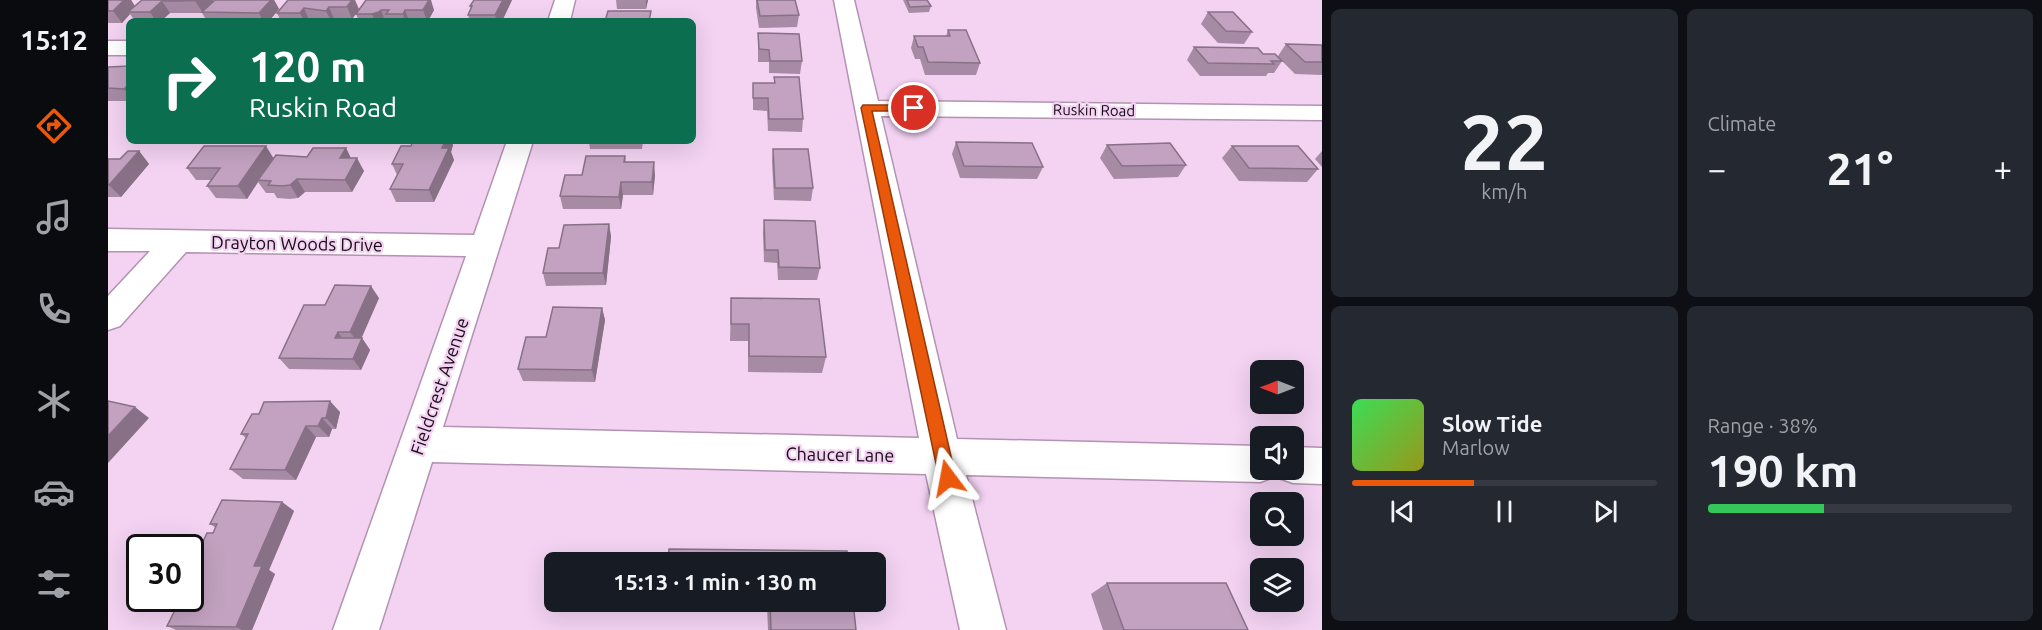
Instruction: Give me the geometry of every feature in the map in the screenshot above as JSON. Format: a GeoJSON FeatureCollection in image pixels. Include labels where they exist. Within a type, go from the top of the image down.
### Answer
{"type":"FeatureCollection","features":[{"type":"Feature","properties":{"kind":"street"},"geometry":{"type":"LineString","coordinates":[[560,18],[565,0]]}},
{"type":"Feature","properties":{"kind":"street"},"geometry":{"type":"LineString","coordinates":[[844,0],[942,457],[984,630]]}},
{"type":"Feature","properties":{"kind":"street"},"geometry":{"type":"LineString","coordinates":[[108,48],[126,48]]}},
{"type":"Feature","properties":{"kind":"street","name":"Ruskin Road"},"geometry":{"type":"LineString","coordinates":[[866,108],[1322,113]]}},
{"type":"Feature","properties":{"kind":"street","name":"Fieldcrest Avenue"},"geometry":{"type":"LineString","coordinates":[[356,630],[519,144]]}},
{"type":"Feature","properties":{"kind":"street","name":"Drayton Woods Drive"},"geometry":{"type":"LineString","coordinates":[[108,240],[486,246]]}},
{"type":"Feature","properties":{"kind":"street"},"geometry":{"type":"LineString","coordinates":[[108,318],[178,241]]}},
{"type":"Feature","properties":{"kind":"street","name":"Chaucer Lane"},"geometry":{"type":"LineString","coordinates":[[419,444],[1250,464]]}},
{"type":"Feature","properties":{"kind":"street"},"geometry":{"type":"LineString","coordinates":[[1304,465],[1322,466]]}},
{"type":"Feature","properties":{"kind":"building"},"geometry":{"type":"Polygon","coordinates":[[[108,0],[124,0],[113,11],[108,11],[108,0]]]}},
{"type":"Feature","properties":{"kind":"building"},"geometry":{"type":"Polygon","coordinates":[[[142,0],[197,0],[162,1],[150,12],[128,12],[142,0]]]}},
{"type":"Feature","properties":{"kind":"building"},"geometry":{"type":"Polygon","coordinates":[[[215,0],[271,0],[259,13],[202,12],[215,0]]]}},
{"type":"Feature","properties":{"kind":"building"},"geometry":{"type":"Polygon","coordinates":[[[288,0],[352,0],[347,7],[329,7],[326,11],[304,8],[300,13],[277,13],[288,0]]]}},
{"type":"Feature","properties":{"kind":"building"},"geometry":{"type":"Polygon","coordinates":[[[366,0],[429,0],[423,10],[405,10],[403,14],[386,14],[389,10],[381,10],[372,14],[356,14],[366,0]]]}},
{"type":"Feature","properties":{"kind":"building"},"geometry":{"type":"Polygon","coordinates":[[[474,0],[503,0],[495,15],[468,15],[474,0]]]}},
{"type":"Feature","properties":{"kind":"building"},"geometry":{"type":"Polygon","coordinates":[[[757,0],[795,0],[799,15],[760,16],[757,0]]]}},
{"type":"Feature","properties":{"kind":"building"},"geometry":{"type":"Polygon","coordinates":[[[907,0],[927,0],[931,6],[910,7],[907,0]]]}},
{"type":"Feature","properties":{"kind":"building"},"geometry":{"type":"Polygon","coordinates":[[[608,11],[651,11],[650,18],[606,18],[608,11]]]}},
{"type":"Feature","properties":{"kind":"building"},"geometry":{"type":"Polygon","coordinates":[[[1208,12],[1233,12],[1252,32],[1226,31],[1208,12]]]}},
{"type":"Feature","properties":{"kind":"building"},"geometry":{"type":"Polygon","coordinates":[[[948,30],[966,30],[980,63],[928,62],[923,47],[918,47],[914,36],[950,36],[948,30]]]}},
{"type":"Feature","properties":{"kind":"building"},"geometry":{"type":"Polygon","coordinates":[[[758,33],[799,34],[802,61],[770,61],[769,50],[759,49],[758,33]]]}},
{"type":"Feature","properties":{"kind":"building"},"geometry":{"type":"Polygon","coordinates":[[[1286,44],[1322,45],[1322,62],[1305,62],[1286,44]]]}},
{"type":"Feature","properties":{"kind":"building"},"geometry":{"type":"Polygon","coordinates":[[[1194,47],[1258,48],[1263,54],[1275,54],[1282,61],[1271,61],[1274,64],[1208,63],[1194,47]]]}},
{"type":"Feature","properties":{"kind":"building"},"geometry":{"type":"Polygon","coordinates":[[[126,66],[126,87],[124,89],[108,88],[108,67],[126,66]]]}},
{"type":"Feature","properties":{"kind":"building"},"geometry":{"type":"Polygon","coordinates":[[[774,77],[799,77],[803,119],[769,119],[768,98],[753,98],[753,83],[775,83],[774,77]]]}},
{"type":"Feature","properties":{"kind":"building"},"geometry":{"type":"Polygon","coordinates":[[[956,142],[1032,143],[1043,167],[964,166],[956,142]]]}},
{"type":"Feature","properties":{"kind":"building"},"geometry":{"type":"Polygon","coordinates":[[[1170,143],[1186,165],[1122,166],[1107,145],[1170,143]]]}},
{"type":"Feature","properties":{"kind":"building"},"geometry":{"type":"Polygon","coordinates":[[[412,144],[444,144],[442,148],[449,148],[429,190],[390,189],[403,164],[392,164],[401,146],[411,146],[412,144]]]}},
{"type":"Feature","properties":{"kind":"building"},"geometry":{"type":"Polygon","coordinates":[[[204,146],[266,146],[238,186],[207,186],[220,168],[187,168],[204,146]]]}},
{"type":"Feature","properties":{"kind":"building"},"geometry":{"type":"Polygon","coordinates":[[[1232,146],[1298,146],[1318,169],[1249,168],[1232,146]]]}},
{"type":"Feature","properties":{"kind":"building"},"geometry":{"type":"Polygon","coordinates":[[[313,148],[346,148],[340,158],[357,158],[345,180],[297,179],[290,185],[282,186],[268,185],[271,181],[258,180],[276,155],[307,157],[313,148]]]}},
{"type":"Feature","properties":{"kind":"building"},"geometry":{"type":"Polygon","coordinates":[[[773,149],[808,149],[813,188],[775,188],[773,149]]]}},
{"type":"Feature","properties":{"kind":"building"},"geometry":{"type":"Polygon","coordinates":[[[128,151],[139,151],[108,185],[108,159],[120,159],[128,151]]]}},
{"type":"Feature","properties":{"kind":"building"},"geometry":{"type":"Polygon","coordinates":[[[586,156],[625,156],[624,162],[654,162],[652,182],[621,182],[619,197],[560,196],[565,175],[582,175],[586,156]]]}},
{"type":"Feature","properties":{"kind":"building"},"geometry":{"type":"Polygon","coordinates":[[[764,220],[815,221],[820,268],[779,267],[778,250],[765,250],[764,220]]]}},
{"type":"Feature","properties":{"kind":"building"},"geometry":{"type":"Polygon","coordinates":[[[609,224],[603,273],[543,273],[548,248],[559,248],[564,225],[609,224]]]}},
{"type":"Feature","properties":{"kind":"building"},"geometry":{"type":"Polygon","coordinates":[[[335,285],[371,286],[350,332],[338,332],[335,338],[362,338],[353,359],[279,358],[304,305],[325,305],[335,285]]]}},
{"type":"Feature","properties":{"kind":"building"},"geometry":{"type":"Polygon","coordinates":[[[731,298],[819,299],[826,357],[749,356],[749,324],[731,324],[731,298]]]}},
{"type":"Feature","properties":{"kind":"building"},"geometry":{"type":"Polygon","coordinates":[[[553,307],[602,308],[592,370],[518,369],[526,337],[546,337],[553,307]]]}},
{"type":"Feature","properties":{"kind":"building"},"geometry":{"type":"Polygon","coordinates":[[[108,401],[135,407],[108,436],[108,401]]]}},
{"type":"Feature","properties":{"kind":"building"},"geometry":{"type":"Polygon","coordinates":[[[330,401],[326,418],[322,418],[318,426],[306,426],[285,470],[230,469],[248,434],[241,434],[252,414],[259,414],[264,402],[330,401]]]}},
{"type":"Feature","properties":{"kind":"building"},"geometry":{"type":"Polygon","coordinates":[[[222,500],[282,502],[254,566],[262,566],[236,627],[167,626],[174,612],[204,612],[204,539],[207,533],[213,533],[217,524],[210,524],[222,500]]]}},
{"type":"Feature","properties":{"kind":"building"},"geometry":{"type":"Polygon","coordinates":[[[669,549],[847,552],[669,552],[669,549]]]}},
{"type":"Feature","properties":{"kind":"building"},"geometry":{"type":"Polygon","coordinates":[[[1107,583],[1226,583],[1248,630],[1124,630],[1107,583]]]}},
{"type":"Feature","properties":{"kind":"building"},"geometry":{"type":"Polygon","coordinates":[[[770,612],[854,612],[856,630],[771,630],[770,612]]]}},
{"type":"Feature","properties":{"kind":"route"},"geometry":{"type":"LineString","coordinates":[[914,108],[866,108],[948,478]]}}]}
